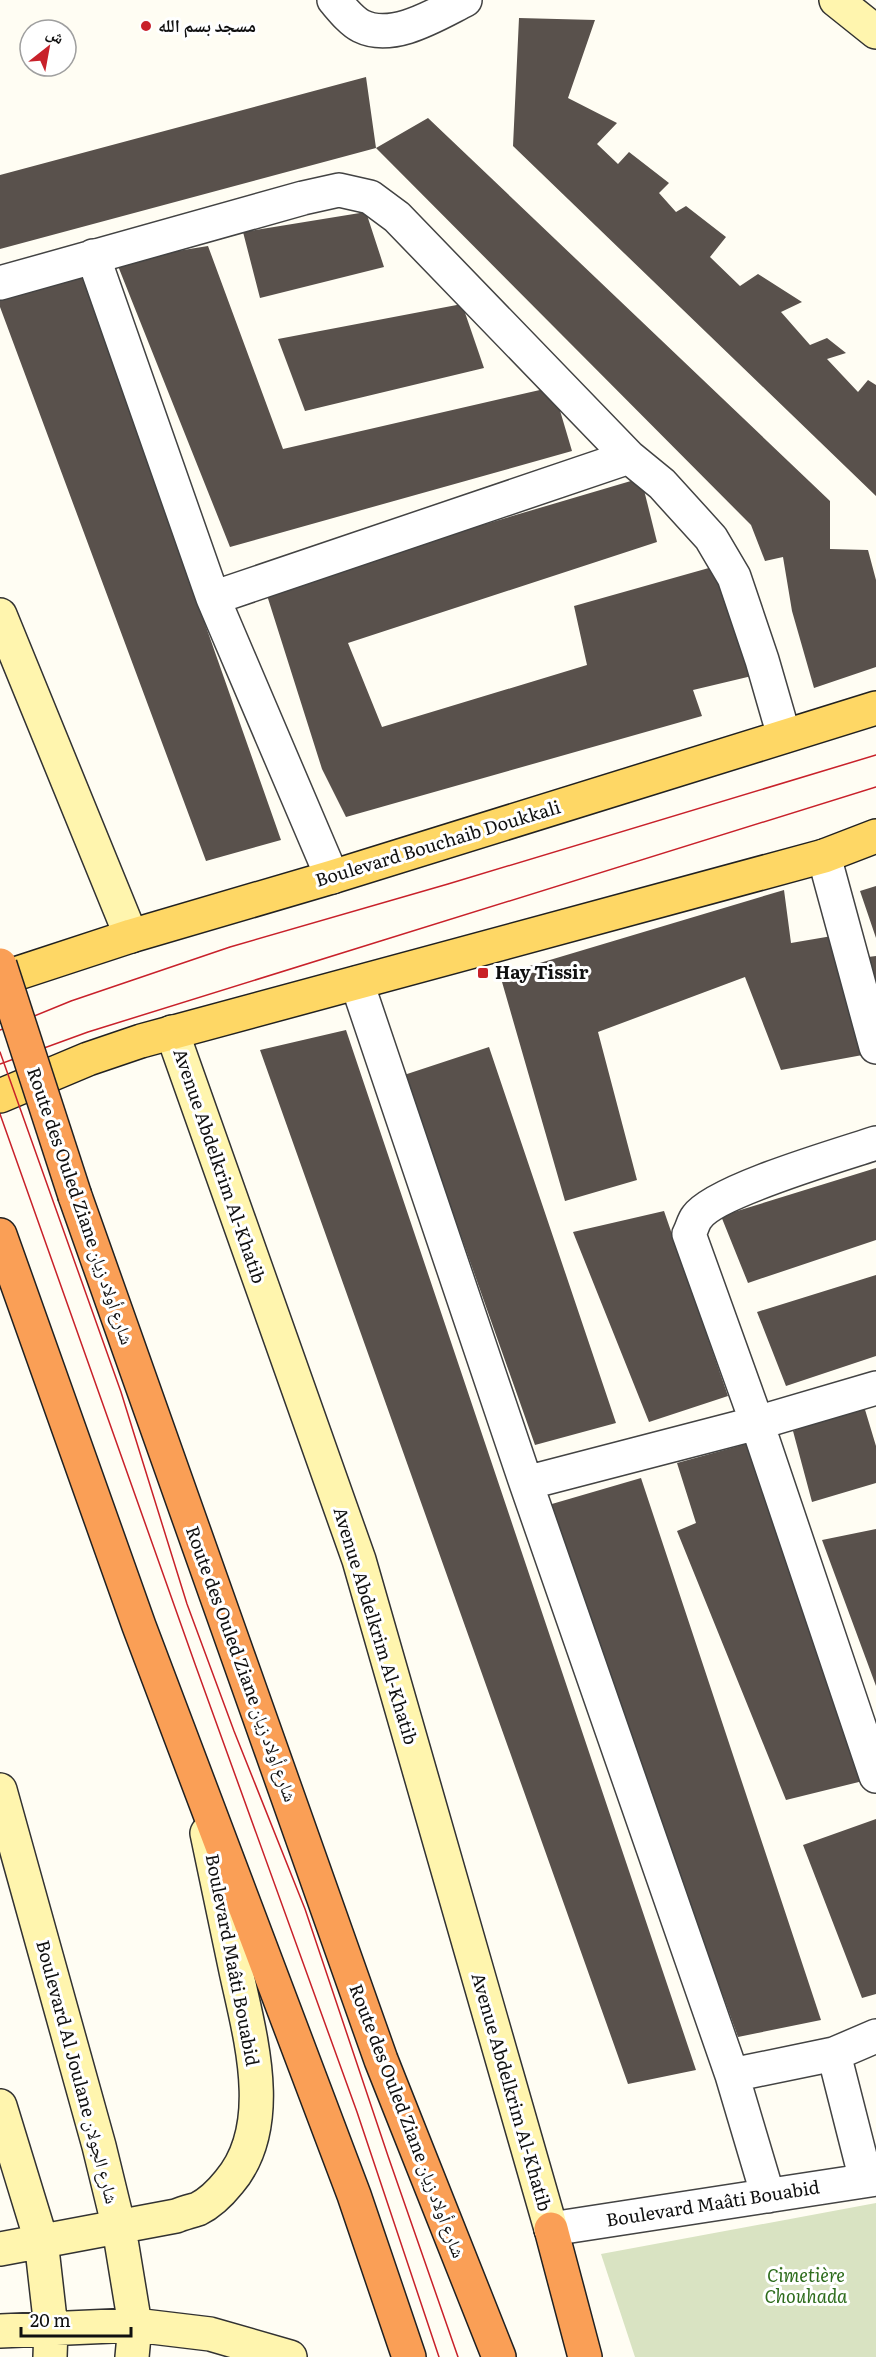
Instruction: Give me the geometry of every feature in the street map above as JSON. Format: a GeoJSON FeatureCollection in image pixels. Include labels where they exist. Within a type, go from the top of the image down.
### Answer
{"type":"FeatureCollection","features":[{"type":"Feature","properties":{"kind":"highway","name":"Route des Ouled Ziane شارع أولاد زيان"},"geometry":{"type":"LineString","coordinates":[[0,965],[75,1196],[381,2060],[499,2357]]}},
{"type":"Feature","properties":{"kind":"highway"},"geometry":{"type":"LineString","coordinates":[[0,1234],[135,1616],[354,2195],[410,2357]]}},
{"type":"Feature","properties":{"kind":"highway"},"geometry":{"type":"LineString","coordinates":[[551,2229],[585,2357]]}},
{"type":"Feature","properties":{"kind":"main road","name":"Boulevard Bouchaib Doukkali"},"geometry":{"type":"LineString","coordinates":[[0,978],[876,708]]}},
{"type":"Feature","properties":{"kind":"main road"},"geometry":{"type":"LineString","coordinates":[[0,1096],[88,1059],[172,1032],[824,856],[876,836]]}},
{"type":"Feature","properties":{"kind":"street"},"geometry":{"type":"LineString","coordinates":[[334,0],[360,26],[379,30],[410,27],[465,0]]}},
{"type":"Feature","properties":{"kind":"street"},"geometry":{"type":"LineString","coordinates":[[836,0],[876,32]]}},
{"type":"Feature","properties":{"kind":"street"},"geometry":{"type":"LineString","coordinates":[[0,283],[303,198],[339,190],[370,197],[397,217],[629,457],[662,484],[711,538],[734,577],[762,660],[784,736]]}},
{"type":"Feature","properties":{"kind":"street"},"geometry":{"type":"LineString","coordinates":[[93,256],[213,598],[332,877]]}},
{"type":"Feature","properties":{"kind":"street"},"geometry":{"type":"LineString","coordinates":[[213,598],[629,457]]}},
{"type":"Feature","properties":{"kind":"street"},"geometry":{"type":"LineString","coordinates":[[0,615],[131,936]]}},
{"type":"Feature","properties":{"kind":"street"},"geometry":{"type":"LineString","coordinates":[[824,856],[876,1047]]}},
{"type":"Feature","properties":{"kind":"street"},"geometry":{"type":"LineString","coordinates":[[357,983],[526,1483],[732,2075],[768,2196]]}},
{"type":"Feature","properties":{"kind":"street","name":"Avenue Abdelkrim Al-Khatib"},"geometry":{"type":"LineString","coordinates":[[172,1032],[359,1560],[551,2229]]}},
{"type":"Feature","properties":{"kind":"street"},"geometry":{"type":"LineString","coordinates":[[876,1143],[742,1189],[718,1200],[697,1216],[689,1234],[757,1422],[876,1776]]}},
{"type":"Feature","properties":{"kind":"street"},"geometry":{"type":"LineString","coordinates":[[526,1483],[876,1388]]}},
{"type":"Feature","properties":{"kind":"street","name":"Boulevard Maâti Bouabid"},"geometry":{"type":"LineString","coordinates":[[0,2249],[118,2228],[200,2208],[220,2194],[236,2174],[247,2152],[257,2098],[254,2057],[197,1778]]}},
{"type":"Feature","properties":{"kind":"street","name":"Boulevard Al Joulane شارع الجولان"},"geometry":{"type":"LineString","coordinates":[[0,1790],[99,2146],[118,2228],[135,2325],[132,2357]]}},
{"type":"Feature","properties":{"kind":"street"},"geometry":{"type":"LineString","coordinates":[[732,2075],[834,2054],[876,2036]]}},
{"type":"Feature","properties":{"kind":"street"},"geometry":{"type":"LineString","coordinates":[[834,2054],[871,2180]]}},
{"type":"Feature","properties":{"kind":"street"},"geometry":{"type":"LineString","coordinates":[[0,2106],[41,2240],[51,2343]]}},
{"type":"Feature","properties":{"kind":"street","name":"Boulevard Maâti Bouabid"},"geometry":{"type":"LineString","coordinates":[[551,2229],[871,2180]]}},
{"type":"Feature","properties":{"kind":"street"},"geometry":{"type":"LineString","coordinates":[[0,2331],[51,2343],[135,2325],[210,2334],[290,2357]]}},
{"type":"Feature","properties":{"kind":"green space","name":"Cimetière Chouhada"},"geometry":{"type":"Polygon","coordinates":[[[876,2203],[876,2357],[635,2357],[601,2254],[876,2203]]]}},
{"type":"Feature","properties":{"kind":"building"},"geometry":{"type":"Polygon","coordinates":[[[519,18],[595,20],[568,98],[617,123],[597,144],[618,164],[629,152],[669,183],[659,193],[676,212],[686,206],[726,237],[710,257],[740,286],[758,274],[802,302],[781,312],[810,345],[827,338],[846,353],[827,359],[858,392],[868,380],[876,385],[876,496],[513,146],[519,18]]]}},
{"type":"Feature","properties":{"kind":"building"},"geometry":{"type":"Polygon","coordinates":[[[366,77],[376,148],[0,249],[0,175],[366,77]]]}},
{"type":"Feature","properties":{"kind":"building"},"geometry":{"type":"Polygon","coordinates":[[[428,118],[830,501],[830,549],[868,550],[876,580],[876,667],[814,688],[792,611],[783,557],[765,561],[751,525],[376,148],[428,118]]]}},
{"type":"Feature","properties":{"kind":"building"},"geometry":{"type":"Polygon","coordinates":[[[366,212],[384,267],[260,298],[243,232],[366,212]]]}},
{"type":"Feature","properties":{"kind":"building"},"geometry":{"type":"Polygon","coordinates":[[[208,246],[283,449],[553,387],[572,451],[230,547],[116,261],[208,246]]]}},
{"type":"Feature","properties":{"kind":"building"},"geometry":{"type":"Polygon","coordinates":[[[81,271],[281,840],[206,861],[0,307],[0,289],[81,271]]]}},
{"type":"Feature","properties":{"kind":"building"},"geometry":{"type":"Polygon","coordinates":[[[462,304],[484,368],[305,411],[278,339],[462,304]]]}},
{"type":"Feature","properties":{"kind":"building"},"geometry":{"type":"Polygon","coordinates":[[[641,478],[657,542],[348,643],[382,727],[587,665],[574,606],[723,564],[756,675],[693,690],[702,716],[346,817],[322,769],[265,589],[641,478]]]}},
{"type":"Feature","properties":{"kind":"building"},"geometry":{"type":"Polygon","coordinates":[[[876,886],[876,938],[860,891],[876,886]]]}},
{"type":"Feature","properties":{"kind":"building"},"geometry":{"type":"Polygon","coordinates":[[[784,890],[791,943],[832,936],[868,1054],[781,1070],[745,977],[598,1032],[637,1180],[565,1201],[500,975],[784,890]]]}},
{"type":"Feature","properties":{"kind":"building"},"geometry":{"type":"Polygon","coordinates":[[[876,956],[876,1005],[860,958],[876,956]]]}},
{"type":"Feature","properties":{"kind":"building"},"geometry":{"type":"Polygon","coordinates":[[[346,1030],[696,2070],[628,2084],[260,1050],[346,1030]]]}},
{"type":"Feature","properties":{"kind":"building"},"geometry":{"type":"Polygon","coordinates":[[[489,1047],[616,1423],[535,1445],[404,1075],[489,1047]]]}},
{"type":"Feature","properties":{"kind":"building"},"geometry":{"type":"Polygon","coordinates":[[[876,1168],[876,1240],[748,1283],[721,1216],[876,1168]]]}},
{"type":"Feature","properties":{"kind":"building"},"geometry":{"type":"Polygon","coordinates":[[[664,1211],[728,1396],[649,1422],[573,1232],[664,1211]]]}},
{"type":"Feature","properties":{"kind":"building"},"geometry":{"type":"Polygon","coordinates":[[[876,1275],[876,1356],[786,1386],[757,1312],[876,1275]]]}},
{"type":"Feature","properties":{"kind":"building"},"geometry":{"type":"Polygon","coordinates":[[[863,1403],[876,1446],[876,1483],[812,1502],[793,1431],[863,1403]]]}},
{"type":"Feature","properties":{"kind":"building"},"geometry":{"type":"Polygon","coordinates":[[[753,1442],[871,1779],[786,1800],[677,1531],[696,1523],[677,1463],[753,1442]]]}},
{"type":"Feature","properties":{"kind":"building"},"geometry":{"type":"Polygon","coordinates":[[[641,1478],[821,2020],[738,2037],[545,1506],[641,1478]]]}},
{"type":"Feature","properties":{"kind":"building"},"geometry":{"type":"Polygon","coordinates":[[[876,1529],[876,1686],[822,1540],[876,1529]]]}},
{"type":"Feature","properties":{"kind":"building"},"geometry":{"type":"Polygon","coordinates":[[[876,1819],[876,1994],[862,1998],[803,1845],[876,1819]]]}},
{"type":"Feature","properties":{"kind":"tram line"},"geometry":{"type":"LineString","coordinates":[[0,1030],[71,1001],[230,947],[876,755]]}},
{"type":"Feature","properties":{"kind":"tram line"},"geometry":{"type":"LineString","coordinates":[[0,1064],[88,1032],[876,787]]}},
{"type":"Feature","properties":{"kind":"tram line"},"geometry":{"type":"LineString","coordinates":[[0,1052],[121,1392],[187,1604],[234,1731],[305,1909],[458,2357]]}},
{"type":"Feature","properties":{"kind":"tram line"},"geometry":{"type":"LineString","coordinates":[[0,1114],[357,2112],[439,2357]]}},
{"type":"Feature","properties":{"kind":"place","name":"مسجد بسم الله"},"geometry":{"type":"Point","coordinates":[146,26]}},
{"type":"Feature","properties":{"kind":"place","name":"Hay Tissir"},"geometry":{"type":"Point","coordinates":[483,973]}}]}
